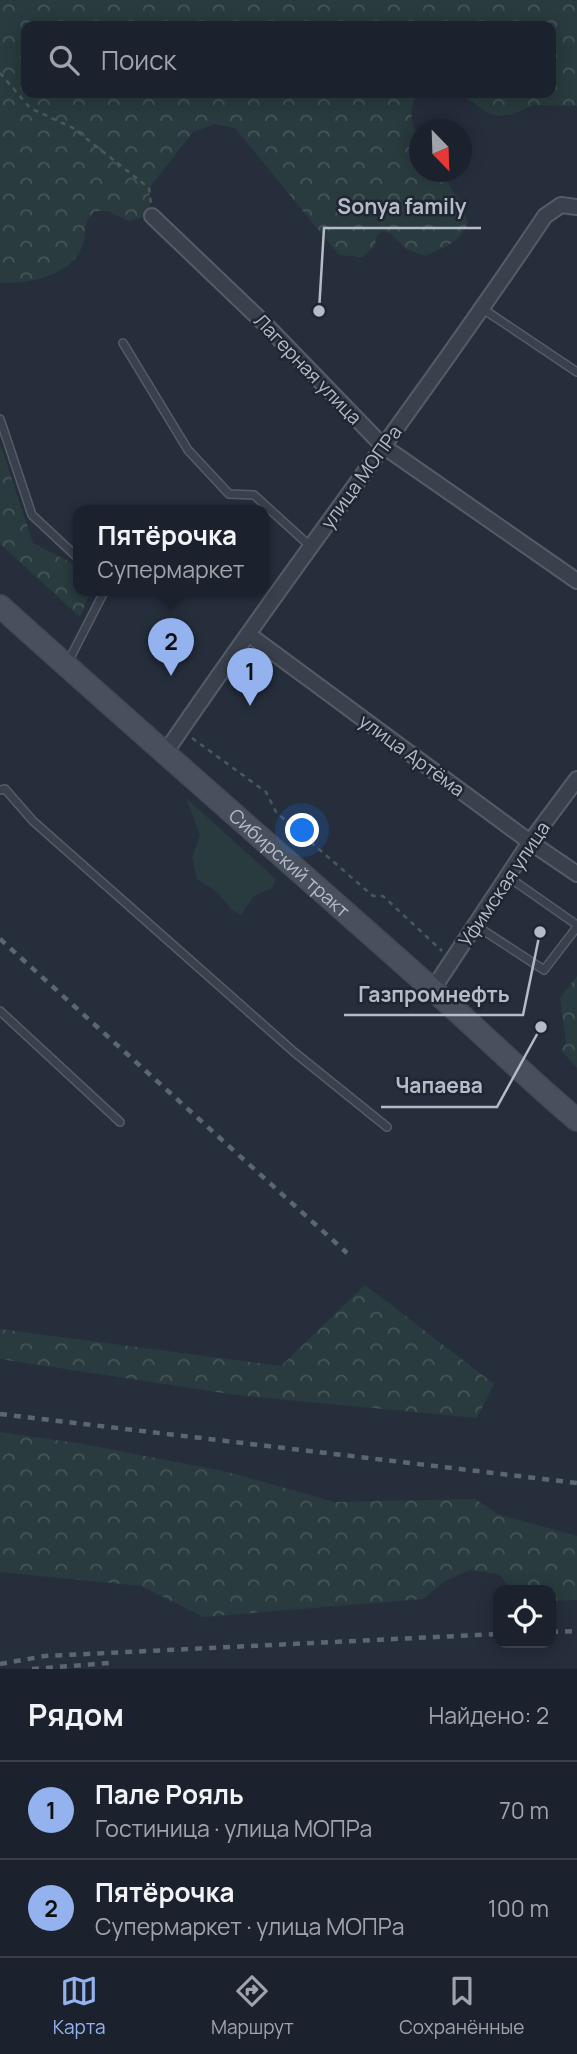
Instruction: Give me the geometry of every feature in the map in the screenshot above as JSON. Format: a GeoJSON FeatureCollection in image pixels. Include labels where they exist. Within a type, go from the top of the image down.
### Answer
{"type":"FeatureCollection","features":[{"type":"Feature","properties":{"kind":"main road","name":"Сибирский тракт"},"geometry":{"type":"LineString","coordinates":[[0,606],[577,1120]]}},
{"type":"Feature","properties":{"kind":"street","name":"улица МОПРа"},"geometry":{"type":"LineString","coordinates":[[165,753],[483,309],[545,216],[561,205],[577,208]]}},
{"type":"Feature","properties":{"kind":"street","name":"Лагерная улица"},"geometry":{"type":"LineString","coordinates":[[152,216],[267,326],[383,446],[575,575]]}},
{"type":"Feature","properties":{"kind":"street","name":"улица Артёма"},"geometry":{"type":"LineString","coordinates":[[248,634],[577,874]]}},
{"type":"Feature","properties":{"kind":"street","name":"Уфимская улица"},"geometry":{"type":"LineString","coordinates":[[433,989],[530,842],[577,779]]}},
{"type":"Feature","properties":{"kind":"lane"},"geometry":{"type":"LineString","coordinates":[[483,309],[577,372]]}},
{"type":"Feature","properties":{"kind":"lane"},"geometry":{"type":"LineString","coordinates":[[123,343],[188,450],[229,494],[254,495],[265,505]]}},
{"type":"Feature","properties":{"kind":"lane"},"geometry":{"type":"LineString","coordinates":[[0,419],[32,515],[73,553]]}},
{"type":"Feature","properties":{"kind":"lane"},"geometry":{"type":"LineString","coordinates":[[269,508],[311,546]]}},
{"type":"Feature","properties":{"kind":"lane"},"geometry":{"type":"LineString","coordinates":[[65,666],[102,596]]}},
{"type":"Feature","properties":{"kind":"lane"},"geometry":{"type":"LineString","coordinates":[[0,790],[5,789],[33,821],[294,1052],[387,1127]]}},
{"type":"Feature","properties":{"kind":"lane"},"geometry":{"type":"LineString","coordinates":[[475,925],[544,970],[577,926],[508,876]]}},
{"type":"Feature","properties":{"kind":"lane"},"geometry":{"type":"LineString","coordinates":[[0,1011],[120,1122]]}},
{"type":"Feature","properties":{"kind":"path"},"geometry":{"type":"LineString","coordinates":[[0,73],[21,97]]}},
{"type":"Feature","properties":{"kind":"path"},"geometry":{"type":"LineString","coordinates":[[22,98],[30,107],[72,128],[149,188],[152,216]]}},
{"type":"Feature","properties":{"kind":"path"},"geometry":{"type":"LineString","coordinates":[[182,729],[266,792],[276,812],[373,896],[383,896],[452,960]]}},
{"type":"Feature","properties":{"kind":"green space"},"geometry":{"type":"Polygon","coordinates":[[[0,0],[577,0],[577,106],[534,105],[513,114],[498,116],[466,98],[556,98],[556,21],[21,21],[21,98],[416,98],[411,111],[412,119],[409,119],[409,182],[447,182],[468,222],[456,240],[425,256],[406,249],[391,234],[382,231],[376,237],[375,246],[362,257],[339,255],[235,128],[215,124],[193,132],[149,188],[151,215],[129,221],[108,211],[95,211],[87,221],[84,240],[74,260],[56,273],[22,282],[0,283],[0,0]]]}},
{"type":"Feature","properties":{"kind":"green space"},"geometry":{"type":"Polygon","coordinates":[[[0,443],[33,543],[73,564],[73,596],[89,596],[80,617],[0,544],[0,443]]]}},
{"type":"Feature","properties":{"kind":"green space"},"geometry":{"type":"Polygon","coordinates":[[[186,798],[276,879],[272,888],[254,896],[241,915],[231,909],[217,892],[197,879],[192,858],[200,835],[186,798]]]}},
{"type":"Feature","properties":{"kind":"green space"},"geometry":{"type":"Polygon","coordinates":[[[577,976],[577,1068],[561,1050],[566,1043],[560,998],[577,976]]]}},
{"type":"Feature","properties":{"kind":"green space"},"geometry":{"type":"Polygon","coordinates":[[[365,1285],[494,1384],[477,1418],[236,1395],[0,1359],[0,1329],[281,1366],[365,1285]]]}},
{"type":"Feature","properties":{"kind":"green space"},"geometry":{"type":"Polygon","coordinates":[[[0,1432],[83,1444],[228,1472],[334,1502],[475,1499],[497,1514],[577,1536],[577,1600],[556,1601],[556,1585],[508,1585],[499,1574],[470,1570],[445,1581],[423,1599],[203,1617],[141,1586],[0,1572],[0,1432]]]}},
{"type":"Feature","properties":{"kind":"railway"},"geometry":{"type":"LineString","coordinates":[[0,939],[347,1253]]}},
{"type":"Feature","properties":{"kind":"railway"},"geometry":{"type":"LineString","coordinates":[[0,1414],[577,1483]]}},
{"type":"Feature","properties":{"kind":"railway"},"geometry":{"type":"LineString","coordinates":[[556,1632],[577,1631]]}},
{"type":"Feature","properties":{"kind":"railway"},"geometry":{"type":"LineString","coordinates":[[0,1664],[45,1656],[493,1634]]}},
{"type":"Feature","properties":{"kind":"railway"},"geometry":{"type":"LineString","coordinates":[[32,1669],[109,1663]]}},
{"type":"Feature","properties":{"kind":"place","name":"Sonya family"},"geometry":{"type":"Point","coordinates":[319,311]}},
{"type":"Feature","properties":{"kind":"place","name":"Пятёрочка"},"geometry":{"type":"Point","coordinates":[171,676]}},
{"type":"Feature","properties":{"kind":"place","name":"Пале Рояль"},"geometry":{"type":"Point","coordinates":[250,706]}},
{"type":"Feature","properties":{"kind":"place","name":"Газпромнефть"},"geometry":{"type":"Point","coordinates":[540,932]}},
{"type":"Feature","properties":{"kind":"place","name":"Чапаева"},"geometry":{"type":"Point","coordinates":[541,1027]}}]}
